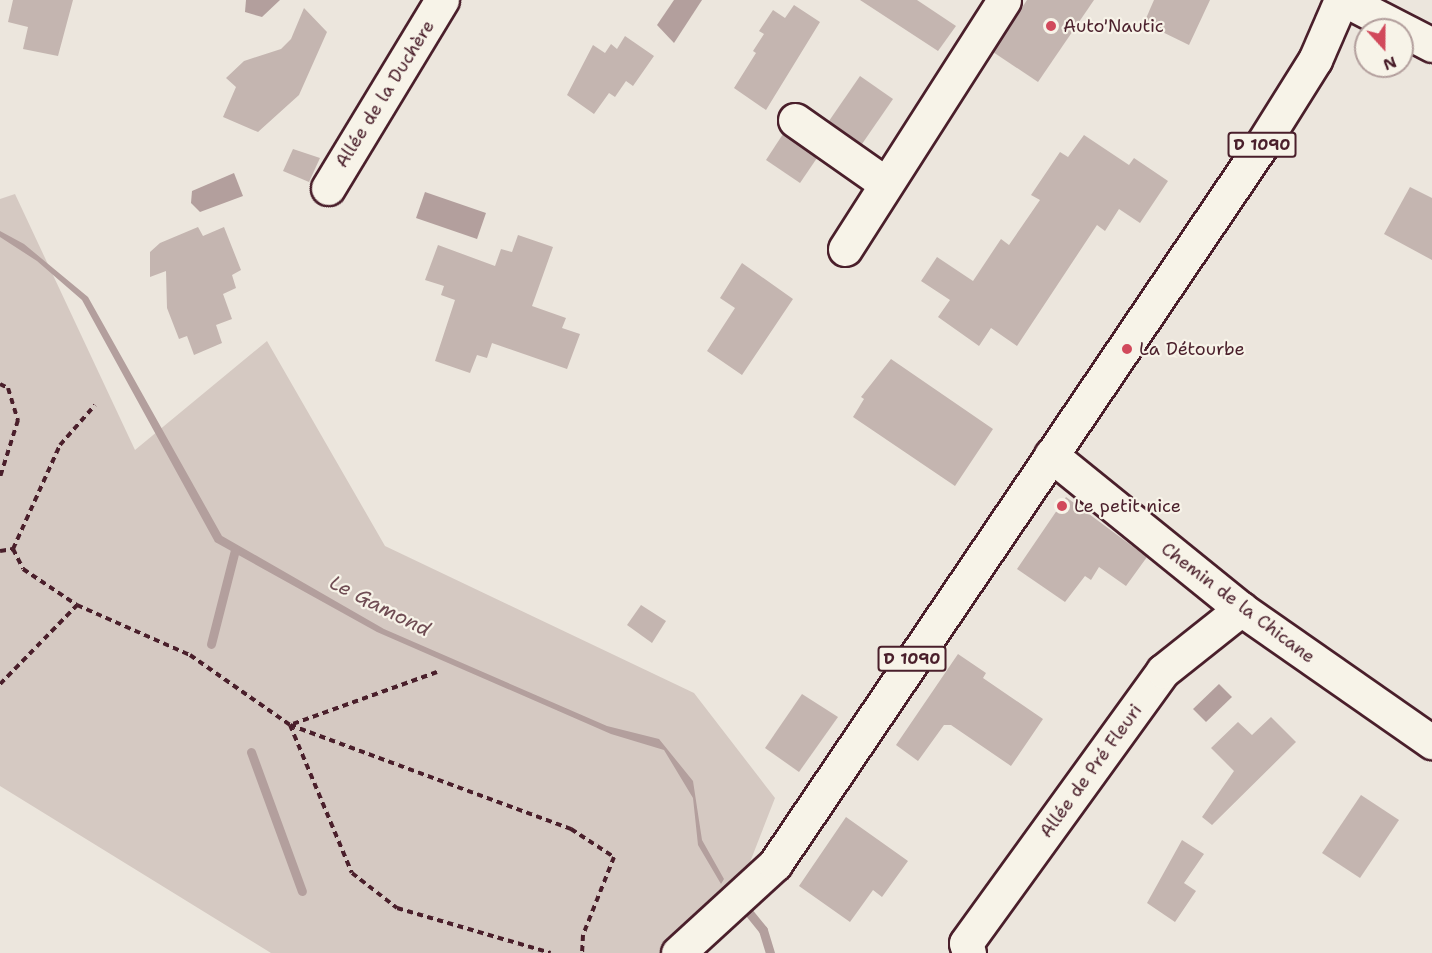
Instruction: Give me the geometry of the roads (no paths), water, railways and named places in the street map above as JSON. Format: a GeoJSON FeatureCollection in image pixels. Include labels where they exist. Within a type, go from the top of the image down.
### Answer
{"type":"FeatureCollection","features":[{"type":"Feature","properties":{"kind":"street","name":"Allée de la Duchère"},"geometry":{"type":"LineString","coordinates":[[328,188],[442,0]]}},
{"type":"Feature","properties":{"kind":"street"},"geometry":{"type":"LineString","coordinates":[[845,249],[1004,0]]}},
{"type":"Feature","properties":{"kind":"street"},"geometry":{"type":"LineString","coordinates":[[1343,0],[1432,45]]}},
{"type":"Feature","properties":{"kind":"street","name":"D 1090"},"geometry":{"type":"LineString","coordinates":[[688,944],[775,864],[1298,90],[1343,0]]}},
{"type":"Feature","properties":{"kind":"street"},"geometry":{"type":"LineString","coordinates":[[795,120],[886,184]]}},
{"type":"Feature","properties":{"kind":"street","name":"Chemin de la Chicane"},"geometry":{"type":"LineString","coordinates":[[1051,455],[1241,609],[1432,742]]}},
{"type":"Feature","properties":{"kind":"street","name":"Allée de Pré Fleuri"},"geometry":{"type":"LineString","coordinates":[[969,953],[966,943],[1162,671],[1241,609]]}},
{"type":"Feature","properties":{"kind":"waterway"},"geometry":{"type":"LineString","coordinates":[[211,644],[235,550]]}},
{"type":"Feature","properties":{"kind":"waterway"},"geometry":{"type":"LineString","coordinates":[[251,752],[302,891]]}},
{"type":"Feature","properties":{"kind":"waterway","name":"Le Gamond"},"geometry":{"type":"LineString","coordinates":[[742,904],[763,930],[770,953]]}},
{"type":"Feature","properties":{"kind":"place","name":"Auto'Nautic"},"geometry":{"type":"Point","coordinates":[1051,26]}},
{"type":"Feature","properties":{"kind":"place","name":"La Détourbe"},"geometry":{"type":"Point","coordinates":[1127,349]}},
{"type":"Feature","properties":{"kind":"place","name":"Le petit nice"},"geometry":{"type":"Point","coordinates":[1062,506]}}]}
